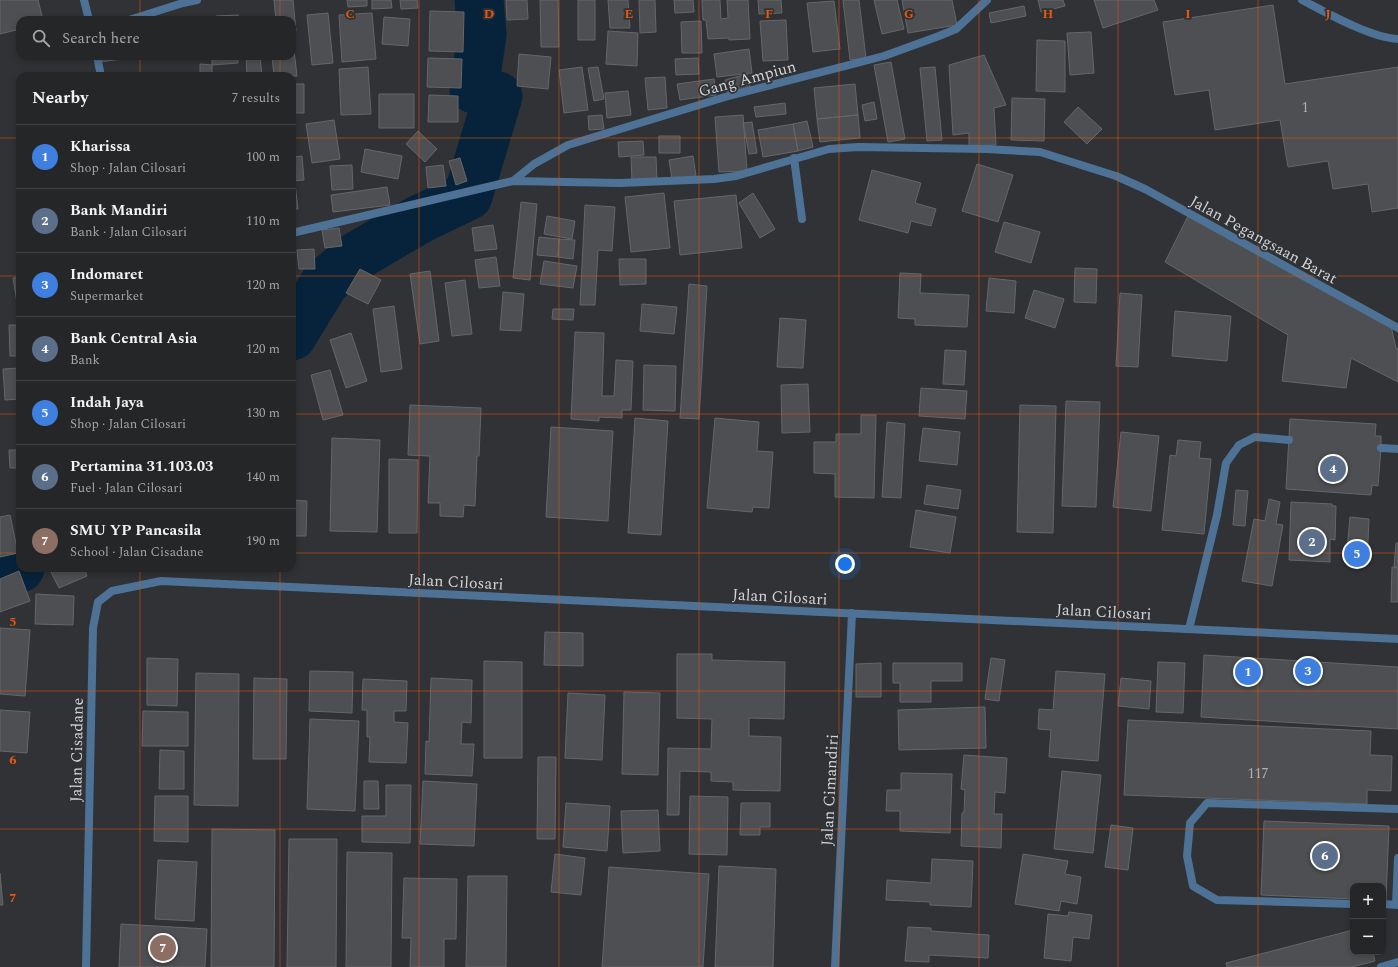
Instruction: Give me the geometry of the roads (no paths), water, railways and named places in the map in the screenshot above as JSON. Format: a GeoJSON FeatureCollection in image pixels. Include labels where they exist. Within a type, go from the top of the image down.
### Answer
{"type":"FeatureCollection","features":[{"type":"Feature","properties":{"kind":"street"},"geometry":{"type":"LineString","coordinates":[[84,0],[88,16]]}},
{"type":"Feature","properties":{"kind":"street"},"geometry":{"type":"LineString","coordinates":[[142,16],[197,0]]}},
{"type":"Feature","properties":{"kind":"street","name":"Gang Ampiun"},"geometry":{"type":"LineString","coordinates":[[513,181],[534,164],[568,145],[725,97],[884,56],[939,36],[956,29],[987,0]]}},
{"type":"Feature","properties":{"kind":"street"},"geometry":{"type":"LineString","coordinates":[[1302,0],[1354,26],[1389,39],[1398,39]]}},
{"type":"Feature","properties":{"kind":"street"},"geometry":{"type":"LineString","coordinates":[[98,60],[100,72]]}},
{"type":"Feature","properties":{"kind":"street","name":"Gang Ampiun"},"geometry":{"type":"LineString","coordinates":[[296,232],[513,181],[620,183],[714,179],[743,174],[829,149],[1001,150],[1040,152],[1116,176]]}},
{"type":"Feature","properties":{"kind":"street"},"geometry":{"type":"LineString","coordinates":[[794,158],[802,219]]}},
{"type":"Feature","properties":{"kind":"street","name":"Jalan Pegangsaan Barat"},"geometry":{"type":"LineString","coordinates":[[1116,176],[1145,189],[1398,328]]}},
{"type":"Feature","properties":{"kind":"street"},"geometry":{"type":"LineString","coordinates":[[1189,629],[1217,515],[1226,463],[1239,446],[1255,437],[1289,440]]}},
{"type":"Feature","properties":{"kind":"street"},"geometry":{"type":"LineString","coordinates":[[1381,448],[1398,449]]}},
{"type":"Feature","properties":{"kind":"street","name":"Jalan Cilosari"},"geometry":{"type":"LineString","coordinates":[[161,581],[1398,639]]}},
{"type":"Feature","properties":{"kind":"street","name":"Jalan Cisadane"},"geometry":{"type":"LineString","coordinates":[[86,967],[93,628],[98,602],[112,591],[161,581]]}},
{"type":"Feature","properties":{"kind":"street","name":"Jalan Cimandiri"},"geometry":{"type":"LineString","coordinates":[[835,967],[852,613]]}},
{"type":"Feature","properties":{"kind":"street"},"geometry":{"type":"LineString","coordinates":[[1350,904],[1217,900],[1193,886],[1187,856],[1190,823],[1207,803],[1398,809]]}},
{"type":"Feature","properties":{"kind":"street"},"geometry":{"type":"LineString","coordinates":[[1386,904],[1397,905],[1398,858]]}},
{"type":"Feature","properties":{"kind":"street"},"geometry":{"type":"LineString","coordinates":[[1381,967],[1398,962]]}},
{"type":"Feature","properties":{"kind":"waterway"},"geometry":{"type":"LineString","coordinates":[[296,329],[325,282],[355,257],[420,219],[468,196],[498,96],[474,89],[482,34],[479,0]]}},
{"type":"Feature","properties":{"kind":"waterway"},"geometry":{"type":"LineString","coordinates":[[0,576],[16,570]]}},
{"type":"Feature","properties":{"kind":"place","name":"Bank Central Asia"},"geometry":{"type":"Point","coordinates":[1333,469]}},
{"type":"Feature","properties":{"kind":"place","name":"Bank Mandiri"},"geometry":{"type":"Point","coordinates":[1312,542]}},
{"type":"Feature","properties":{"kind":"place","name":"Indah Jaya"},"geometry":{"type":"Point","coordinates":[1357,554]}},
{"type":"Feature","properties":{"kind":"place","name":"Indomaret"},"geometry":{"type":"Point","coordinates":[1308,671]}},
{"type":"Feature","properties":{"kind":"place","name":"Kharissa"},"geometry":{"type":"Point","coordinates":[1248,672]}},
{"type":"Feature","properties":{"kind":"place","name":"Pertamina 31.103.03"},"geometry":{"type":"Point","coordinates":[1325,856]}},
{"type":"Feature","properties":{"kind":"place","name":"SMU YP Pancasila"},"geometry":{"type":"Point","coordinates":[163,948]}}]}
